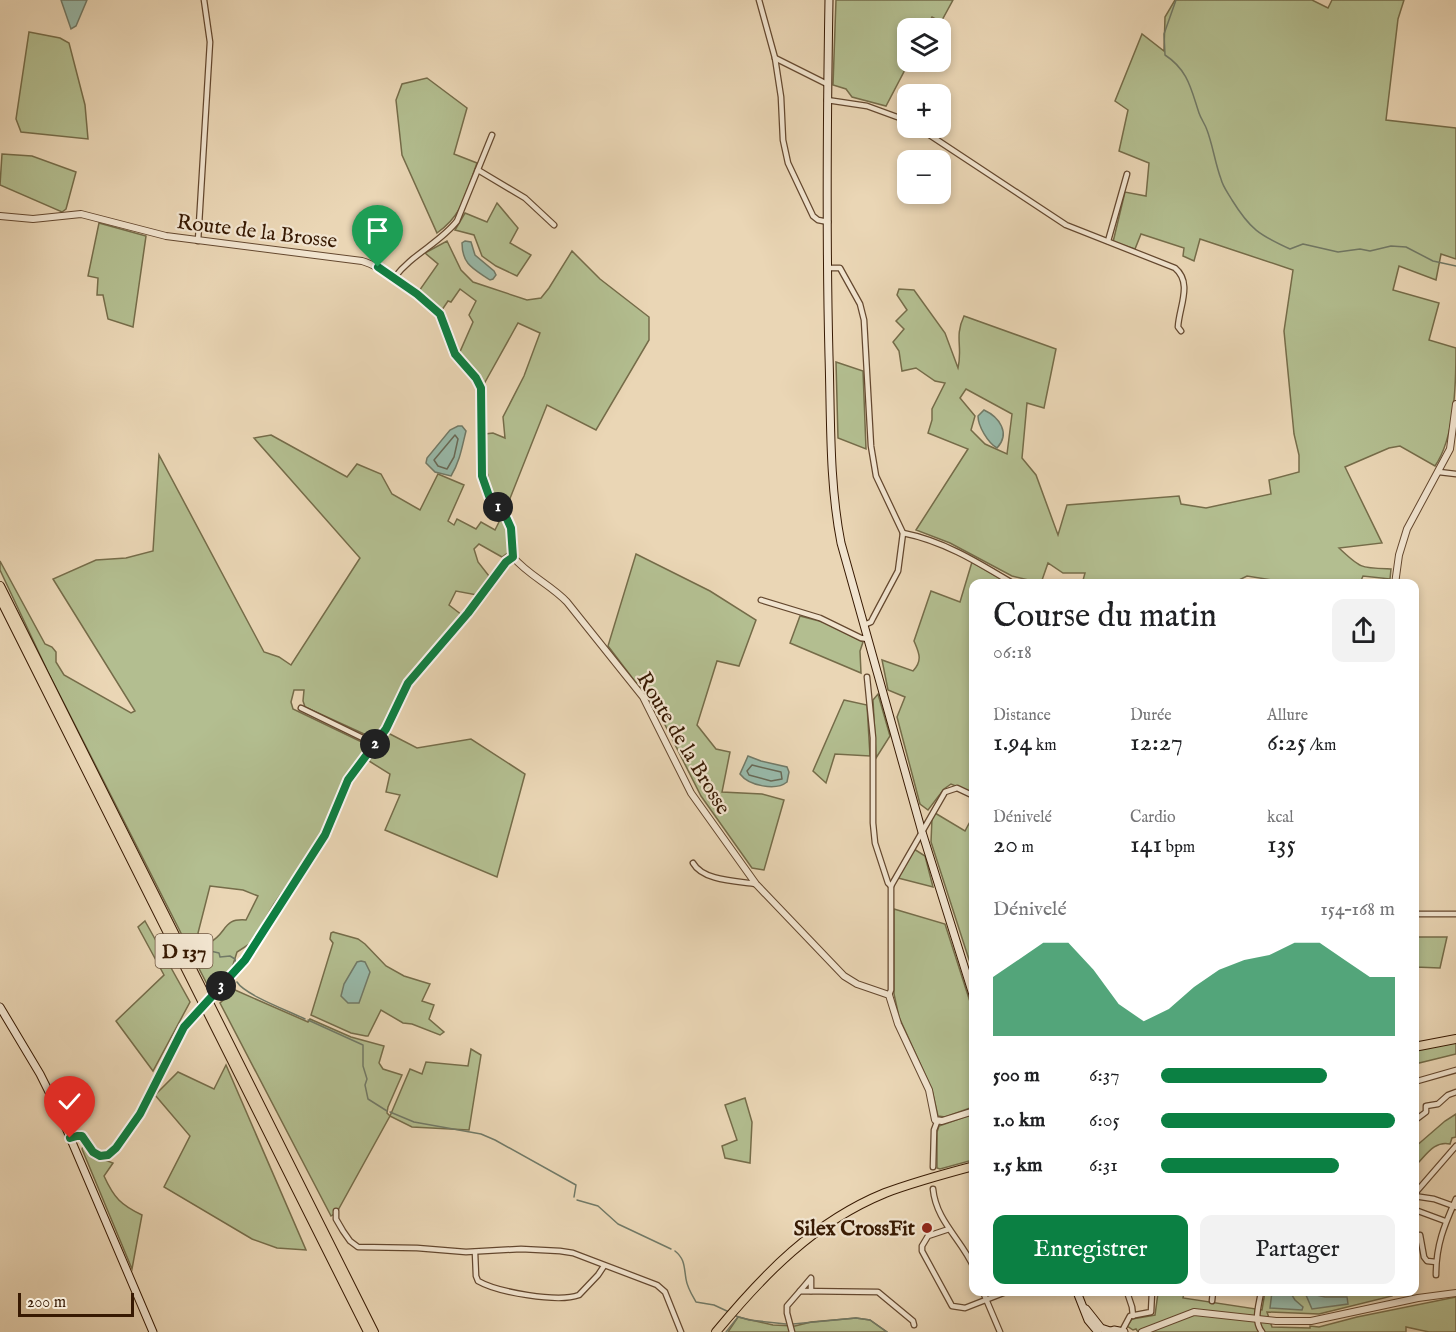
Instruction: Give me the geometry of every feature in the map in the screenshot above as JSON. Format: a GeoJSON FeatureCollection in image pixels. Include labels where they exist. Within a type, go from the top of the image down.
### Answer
{"type":"FeatureCollection","features":[{"type":"Feature","properties":{"kind":"main road"},"geometry":{"type":"LineString","coordinates":[[829,0],[827,268],[834,499],[841,543],[922,832],[969,982]]}},
{"type":"Feature","properties":{"kind":"main road","name":"D 137"},"geometry":{"type":"LineString","coordinates":[[0,586],[374,1332]]}},
{"type":"Feature","properties":{"kind":"main road","name":"D 137"},"geometry":{"type":"LineString","coordinates":[[0,598],[368,1332]]}},
{"type":"Feature","properties":{"kind":"main road"},"geometry":{"type":"LineString","coordinates":[[0,1007],[40,1074],[70,1138],[153,1332]]}},
{"type":"Feature","properties":{"kind":"main road"},"geometry":{"type":"LineString","coordinates":[[1419,1046],[1456,1039]]}},
{"type":"Feature","properties":{"kind":"main road"},"geometry":{"type":"LineString","coordinates":[[716,1332],[762,1278],[784,1257],[808,1237],[840,1216],[898,1189],[969,1168]]}},
{"type":"Feature","properties":{"kind":"main road"},"geometry":{"type":"LineString","coordinates":[[1079,1296],[1088,1320],[1098,1332]]}},
{"type":"Feature","properties":{"kind":"main road"},"geometry":{"type":"LineString","coordinates":[[1083,1307],[1101,1328],[1109,1331],[1123,1331]]}},
{"type":"Feature","properties":{"kind":"street"},"geometry":{"type":"LineString","coordinates":[[198,241],[210,42],[204,0]]}},
{"type":"Feature","properties":{"kind":"street"},"geometry":{"type":"LineString","coordinates":[[759,0],[775,58],[781,97],[783,140],[788,163],[813,216],[818,220],[828,222]]}},
{"type":"Feature","properties":{"kind":"street"},"geometry":{"type":"LineString","coordinates":[[775,58],[827,84]]}},
{"type":"Feature","properties":{"kind":"street"},"geometry":{"type":"LineString","coordinates":[[827,100],[867,106],[897,117]]}},
{"type":"Feature","properties":{"kind":"street"},"geometry":{"type":"LineString","coordinates":[[394,278],[420,252],[444,235],[454,224],[492,135]]}},
{"type":"Feature","properties":{"kind":"street"},"geometry":{"type":"LineString","coordinates":[[935,138],[1066,225],[1174,268],[1181,273],[1185,287],[1178,317],[1180,330]]}},
{"type":"Feature","properties":{"kind":"street"},"geometry":{"type":"LineString","coordinates":[[478,170],[525,198],[554,225]]}},
{"type":"Feature","properties":{"kind":"street"},"geometry":{"type":"LineString","coordinates":[[1108,241],[1127,174]]}},
{"type":"Feature","properties":{"kind":"street","name":"Route de la Brosse"},"geometry":{"type":"LineString","coordinates":[[0,216],[33,219],[86,215],[156,235],[362,261],[378,267],[440,314],[455,354],[476,378],[481,388],[482,476],[489,496],[507,519],[511,528],[513,557],[567,602],[643,697],[690,793],[756,884],[836,970],[856,984],[889,995]]}},
{"type":"Feature","properties":{"kind":"street"},"geometry":{"type":"LineString","coordinates":[[827,268],[840,268],[860,304],[864,320],[871,446],[876,476],[903,533],[898,571],[873,618],[864,625]]}},
{"type":"Feature","properties":{"kind":"street"},"geometry":{"type":"LineString","coordinates":[[1396,579],[1399,555],[1407,529],[1450,449],[1456,404]]}},
{"type":"Feature","properties":{"kind":"street"},"geometry":{"type":"LineString","coordinates":[[1439,472],[1456,474]]}},
{"type":"Feature","properties":{"kind":"street"},"geometry":{"type":"LineString","coordinates":[[903,533],[920,536],[960,553],[1005,579]]}},
{"type":"Feature","properties":{"kind":"street"},"geometry":{"type":"LineString","coordinates":[[70,1138],[82,1136],[93,1152],[100,1156],[112,1153],[140,1114],[178,1036],[196,1012],[245,960],[325,835],[351,774],[386,729],[408,683],[468,613],[506,562],[513,557]]}},
{"type":"Feature","properties":{"kind":"street"},"geometry":{"type":"LineString","coordinates":[[760,600],[820,618],[861,638],[868,639]]}},
{"type":"Feature","properties":{"kind":"street"},"geometry":{"type":"LineString","coordinates":[[867,677],[873,738],[875,843],[891,886]]}},
{"type":"Feature","properties":{"kind":"street"},"geometry":{"type":"LineString","coordinates":[[302,708],[375,744]]}},
{"type":"Feature","properties":{"kind":"street"},"geometry":{"type":"LineString","coordinates":[[937,1122],[934,1118],[929,1089],[898,1024],[889,995],[891,990],[891,886],[945,792],[957,789],[969,794]]}},
{"type":"Feature","properties":{"kind":"street"},"geometry":{"type":"LineString","coordinates":[[693,862],[698,869],[709,875],[756,884]]}},
{"type":"Feature","properties":{"kind":"street"},"geometry":{"type":"LineString","coordinates":[[1419,914],[1456,914]]}},
{"type":"Feature","properties":{"kind":"street"},"geometry":{"type":"LineString","coordinates":[[1419,1081],[1456,1070]]}},
{"type":"Feature","properties":{"kind":"street"},"geometry":{"type":"LineString","coordinates":[[1419,1117],[1426,1112],[1426,1106],[1438,1104],[1448,1095],[1456,1092]]}},
{"type":"Feature","properties":{"kind":"street"},"geometry":{"type":"LineString","coordinates":[[937,1122],[969,1112]]}},
{"type":"Feature","properties":{"kind":"street"},"geometry":{"type":"LineString","coordinates":[[933,1167],[934,1130],[937,1122]]}},
{"type":"Feature","properties":{"kind":"street"},"geometry":{"type":"LineString","coordinates":[[1419,1189],[1456,1146]]}},
{"type":"Feature","properties":{"kind":"street"},"geometry":{"type":"LineString","coordinates":[[933,1189],[937,1207],[969,1258]]}},
{"type":"Feature","properties":{"kind":"street"},"geometry":{"type":"LineString","coordinates":[[1419,1197],[1455,1206]]}},
{"type":"Feature","properties":{"kind":"street"},"geometry":{"type":"LineString","coordinates":[[1436,1275],[1436,1255],[1445,1221],[1455,1206],[1456,1199]]}},
{"type":"Feature","properties":{"kind":"street"},"geometry":{"type":"LineString","coordinates":[[336,1211],[336,1219],[343,1231],[358,1247],[475,1252],[503,1249],[549,1250],[573,1253],[657,1285],[665,1292],[681,1332]]}},
{"type":"Feature","properties":{"kind":"street"},"geometry":{"type":"LineString","coordinates":[[1419,1211],[1445,1221]]}},
{"type":"Feature","properties":{"kind":"street"},"geometry":{"type":"LineString","coordinates":[[949,1229],[928,1236],[922,1246],[922,1251],[948,1301],[952,1306],[960,1308],[996,1296]]}},
{"type":"Feature","properties":{"kind":"street"},"geometry":{"type":"LineString","coordinates":[[1420,1235],[1424,1257],[1427,1261],[1436,1262]]}},
{"type":"Feature","properties":{"kind":"street"},"geometry":{"type":"LineString","coordinates":[[475,1252],[478,1281],[536,1297],[579,1295],[604,1266]]}},
{"type":"Feature","properties":{"kind":"street"},"geometry":{"type":"LineString","coordinates":[[792,1332],[787,1306],[810,1278],[811,1291]]}},
{"type":"Feature","properties":{"kind":"street"},"geometry":{"type":"LineString","coordinates":[[800,1291],[878,1292],[913,1321],[914,1325]]}},
{"type":"Feature","properties":{"kind":"street"},"geometry":{"type":"LineString","coordinates":[[1146,1332],[1194,1312],[1257,1319],[1319,1320],[1395,1302],[1456,1293]]}},
{"type":"Feature","properties":{"kind":"street"},"geometry":{"type":"LineString","coordinates":[[984,1296],[1000,1332]]}},
{"type":"Feature","properties":{"kind":"street"},"geometry":{"type":"LineString","coordinates":[[1128,1296],[1133,1316]]}},
{"type":"Feature","properties":{"kind":"street"},"geometry":{"type":"LineString","coordinates":[[1123,1331],[1128,1318],[1151,1312],[1152,1296]]}},
{"type":"Feature","properties":{"kind":"street"},"geometry":{"type":"LineString","coordinates":[[1212,1301],[1213,1296]]}},
{"type":"Feature","properties":{"kind":"street"},"geometry":{"type":"LineString","coordinates":[[1260,1296],[1257,1319],[1262,1332]]}},
{"type":"Feature","properties":{"kind":"shaded area"},"geometry":{"type":"Polygon","coordinates":[[[836,0],[953,0],[943,18],[897,18],[897,72],[904,72],[886,106],[852,97],[846,89],[833,85],[836,0]]]}},
{"type":"Feature","properties":{"kind":"shaded area"},"geometry":{"type":"Polygon","coordinates":[[[1175,0],[1312,0],[1328,8],[1332,0],[1404,0],[1398,19],[1386,120],[1456,128],[1456,259],[1441,254],[1436,280],[1399,266],[1393,290],[1439,303],[1429,340],[1456,348],[1455,393],[1447,440],[1435,466],[1400,446],[1389,448],[1345,467],[1382,543],[1339,548],[1357,564],[1391,569],[1390,579],[1363,576],[1362,579],[1266,579],[1247,576],[1241,579],[1083,579],[1085,573],[1063,573],[1048,563],[1042,579],[1024,579],[1012,576],[950,543],[916,530],[968,449],[928,433],[932,420],[932,409],[945,383],[935,381],[916,368],[902,371],[899,351],[893,342],[904,329],[896,321],[907,310],[897,295],[899,289],[914,290],[945,333],[958,368],[959,336],[964,316],[1056,349],[1044,408],[1027,403],[1022,458],[1036,475],[1058,535],[1067,505],[1179,496],[1181,504],[1206,508],[1271,494],[1269,480],[1299,472],[1284,331],[1293,270],[1200,239],[1194,261],[1183,256],[1184,248],[1141,234],[1135,249],[1113,242],[1125,192],[1146,196],[1149,163],[1119,151],[1128,110],[1115,101],[1142,34],[1164,51],[1165,17],[1175,0]],[[966,389],[960,398],[975,416],[971,430],[985,444],[1007,454],[1012,414],[966,389]]]}},
{"type":"Feature","properties":{"kind":"shaded area"},"geometry":{"type":"Polygon","coordinates":[[[29,32],[60,38],[69,43],[85,105],[88,139],[21,132],[16,119],[29,32]]]}},
{"type":"Feature","properties":{"kind":"shaded area"},"geometry":{"type":"Polygon","coordinates":[[[427,78],[467,108],[454,154],[477,163],[459,210],[437,233],[402,155],[396,100],[402,84],[427,78]]]}},
{"type":"Feature","properties":{"kind":"shaded area"},"geometry":{"type":"Polygon","coordinates":[[[2,154],[32,156],[76,172],[66,209],[62,212],[0,185],[2,154]]]}},
{"type":"Feature","properties":{"kind":"shaded area"},"geometry":{"type":"Polygon","coordinates":[[[497,203],[518,228],[510,243],[531,255],[517,276],[482,256],[474,235],[455,230],[465,213],[487,222],[497,203]]]}},
{"type":"Feature","properties":{"kind":"shaded area"},"geometry":{"type":"Polygon","coordinates":[[[99,223],[146,236],[133,327],[108,319],[103,295],[97,295],[98,278],[88,276],[99,223]]]}},
{"type":"Feature","properties":{"kind":"shaded area"},"geometry":{"type":"Polygon","coordinates":[[[447,241],[461,270],[473,282],[527,300],[541,298],[572,251],[600,279],[649,317],[649,340],[596,430],[547,405],[505,511],[491,492],[487,472],[485,434],[493,433],[505,438],[503,417],[524,376],[540,333],[518,323],[484,384],[459,354],[473,322],[469,315],[476,301],[460,289],[442,310],[419,291],[438,264],[425,253],[447,241]]]}},
{"type":"Feature","properties":{"kind":"shaded area"},"geometry":{"type":"Polygon","coordinates":[[[836,362],[863,371],[866,449],[838,438],[836,362]]]}},
{"type":"Feature","properties":{"kind":"shaded area"},"geometry":{"type":"Polygon","coordinates":[[[271,435],[347,477],[357,464],[381,474],[392,494],[420,510],[438,474],[464,485],[448,521],[454,525],[457,519],[476,529],[481,522],[495,530],[500,520],[503,520],[508,531],[509,552],[502,557],[479,544],[474,549],[478,562],[489,576],[477,595],[456,591],[449,605],[462,615],[405,684],[375,739],[305,707],[304,690],[294,690],[291,702],[293,709],[368,745],[346,778],[322,835],[274,904],[251,943],[237,952],[232,968],[210,990],[48,672],[0,570],[0,561],[45,644],[56,652],[56,662],[64,675],[131,713],[135,711],[53,579],[96,560],[126,558],[153,551],[159,455],[264,652],[279,657],[291,665],[360,558],[254,438],[271,435]],[[210,886],[198,933],[200,939],[209,943],[233,921],[246,920],[258,896],[243,890],[210,886]]]}},
{"type":"Feature","properties":{"kind":"shaded area"},"geometry":{"type":"Polygon","coordinates":[[[636,554],[710,591],[756,620],[739,666],[717,661],[697,725],[716,749],[730,752],[722,792],[762,794],[784,800],[764,870],[752,868],[701,796],[659,713],[608,646],[636,554]]]}},
{"type":"Feature","properties":{"kind":"shaded area"},"geometry":{"type":"Polygon","coordinates":[[[972,562],[1001,579],[969,579],[969,791],[951,784],[944,789],[928,810],[920,804],[897,717],[905,697],[888,690],[882,660],[913,671],[919,660],[914,641],[931,591],[960,602],[972,562]]]}},
{"type":"Feature","properties":{"kind":"shaded area"},"geometry":{"type":"Polygon","coordinates":[[[800,616],[827,623],[863,642],[860,651],[861,673],[790,643],[800,616]]]}},
{"type":"Feature","properties":{"kind":"shaded area"},"geometry":{"type":"Polygon","coordinates":[[[878,694],[890,736],[876,758],[873,700],[878,694]]]}},
{"type":"Feature","properties":{"kind":"shaded area"},"geometry":{"type":"Polygon","coordinates":[[[844,700],[867,705],[870,756],[835,754],[826,783],[813,771],[844,700]]]}},
{"type":"Feature","properties":{"kind":"shaded area"},"geometry":{"type":"Polygon","coordinates":[[[388,733],[417,748],[471,739],[525,774],[497,877],[385,830],[400,795],[386,792],[390,774],[369,761],[388,733]]]}},
{"type":"Feature","properties":{"kind":"shaded area"},"geometry":{"type":"Polygon","coordinates":[[[935,813],[965,831],[969,824],[969,960],[931,842],[932,818],[935,813]]]}},
{"type":"Feature","properties":{"kind":"shaded area"},"geometry":{"type":"Polygon","coordinates":[[[914,849],[925,856],[933,887],[898,878],[914,849]]]}},
{"type":"Feature","properties":{"kind":"shaded area"},"geometry":{"type":"Polygon","coordinates":[[[894,909],[945,924],[969,999],[969,1108],[945,1117],[938,1116],[932,1090],[899,1017],[894,994],[894,909]]]}},
{"type":"Feature","properties":{"kind":"shaded area"},"geometry":{"type":"Polygon","coordinates":[[[145,921],[190,1002],[153,1071],[116,1021],[164,975],[138,927],[145,921]]]}},
{"type":"Feature","properties":{"kind":"shaded area"},"geometry":{"type":"Polygon","coordinates":[[[333,932],[358,939],[386,966],[404,976],[430,984],[422,1001],[434,1005],[429,1019],[444,1032],[440,1035],[412,1024],[403,1023],[381,1010],[366,1036],[351,1033],[311,1015],[333,943],[330,939],[333,932]]]}},
{"type":"Feature","properties":{"kind":"shaded area"},"geometry":{"type":"Polygon","coordinates":[[[1419,937],[1447,937],[1440,968],[1419,967],[1419,937]]]}},
{"type":"Feature","properties":{"kind":"shaded area"},"geometry":{"type":"Polygon","coordinates":[[[235,990],[308,1022],[310,1019],[351,1037],[384,1046],[379,1063],[383,1069],[402,1075],[388,1107],[387,1113],[390,1116],[337,1212],[331,1216],[220,1003],[235,990]]]}},
{"type":"Feature","properties":{"kind":"shaded area"},"geometry":{"type":"Polygon","coordinates":[[[1456,1042],[1456,1054],[1419,1063],[1419,1049],[1456,1042]]]}},
{"type":"Feature","properties":{"kind":"shaded area"},"geometry":{"type":"Polygon","coordinates":[[[471,1049],[481,1055],[469,1130],[412,1127],[390,1116],[410,1069],[422,1074],[426,1062],[468,1066],[471,1049]]]}},
{"type":"Feature","properties":{"kind":"shaded area"},"geometry":{"type":"Polygon","coordinates":[[[226,1065],[306,1250],[277,1248],[252,1239],[164,1187],[190,1136],[155,1095],[178,1072],[214,1089],[226,1065]]]}},
{"type":"Feature","properties":{"kind":"shaded area"},"geometry":{"type":"Polygon","coordinates":[[[745,1098],[752,1122],[750,1163],[725,1158],[722,1146],[737,1140],[725,1105],[745,1098]]]}},
{"type":"Feature","properties":{"kind":"shaded area"},"geometry":{"type":"Polygon","coordinates":[[[1456,1114],[1456,1137],[1452,1138],[1450,1144],[1439,1144],[1419,1162],[1419,1144],[1456,1114]]]}},
{"type":"Feature","properties":{"kind":"shaded area"},"geometry":{"type":"Polygon","coordinates":[[[969,1115],[969,1161],[937,1168],[939,1126],[969,1115]]]}},
{"type":"Feature","properties":{"kind":"shaded area"},"geometry":{"type":"Polygon","coordinates":[[[84,1144],[97,1157],[113,1163],[104,1176],[111,1190],[123,1204],[142,1215],[132,1269],[82,1149],[84,1144]]]}},
{"type":"Feature","properties":{"kind":"shaded area"},"geometry":{"type":"Polygon","coordinates":[[[1158,1296],[1183,1296],[1183,1298],[1262,1310],[1264,1296],[1392,1296],[1319,1314],[1267,1312],[1272,1327],[1310,1328],[1310,1326],[1319,1327],[1456,1297],[1456,1332],[1429,1332],[1406,1327],[1406,1332],[1138,1332],[1127,1326],[1132,1319],[1155,1315],[1158,1296]]]}},
{"type":"Feature","properties":{"kind":"shaded area"},"geometry":{"type":"Polygon","coordinates":[[[738,1317],[773,1325],[795,1326],[811,1322],[856,1318],[870,1320],[887,1332],[728,1332],[738,1317]]]}},
{"type":"Feature","properties":{"kind":"water"},"geometry":{"type":"Polygon","coordinates":[[[61,0],[87,0],[76,26],[71,29],[61,0]]]}},
{"type":"Feature","properties":{"kind":"water"},"geometry":{"type":"Polygon","coordinates":[[[471,242],[475,255],[494,271],[496,275],[493,279],[490,280],[470,266],[464,257],[462,243],[471,242]]]}},
{"type":"Feature","properties":{"kind":"water"},"geometry":{"type":"Polygon","coordinates":[[[984,410],[998,421],[1003,431],[1003,437],[997,448],[987,438],[980,425],[978,416],[984,410]]]}},
{"type":"Feature","properties":{"kind":"water"},"geometry":{"type":"Polygon","coordinates":[[[462,426],[466,431],[451,476],[435,472],[426,463],[427,458],[450,430],[462,426]]]}},
{"type":"Feature","properties":{"kind":"water"},"geometry":{"type":"Polygon","coordinates":[[[748,756],[787,767],[789,772],[787,782],[770,787],[750,782],[744,778],[740,774],[748,756]]]}},
{"type":"Feature","properties":{"kind":"water"},"geometry":{"type":"Polygon","coordinates":[[[357,962],[365,962],[370,972],[359,1003],[348,1003],[341,996],[344,984],[357,962]]]}},
{"type":"Feature","properties":{"kind":"water"},"geometry":{"type":"Polygon","coordinates":[[[1272,1296],[1292,1296],[1303,1307],[1302,1310],[1270,1308],[1272,1296]]]}},
{"type":"Feature","properties":{"kind":"water"},"geometry":{"type":"Polygon","coordinates":[[[1306,1296],[1347,1297],[1348,1304],[1312,1309],[1306,1296]]]}},
{"type":"Feature","properties":{"kind":"waterway"},"geometry":{"type":"LineString","coordinates":[[1176,0],[1164,34],[1165,55],[1179,67],[1188,81],[1209,136],[1223,185],[1250,225],[1270,240],[1290,249],[1303,244],[1338,252],[1360,249],[1370,251],[1391,246],[1406,247],[1433,261],[1456,266]]}},
{"type":"Feature","properties":{"kind":"waterway"},"geometry":{"type":"LineString","coordinates":[[193,947],[219,953],[220,957],[230,956],[235,959],[236,966]]}},
{"type":"Feature","properties":{"kind":"waterway"},"geometry":{"type":"LineString","coordinates":[[237,982],[258,997],[305,1019]]}},
{"type":"Feature","properties":{"kind":"waterway"},"geometry":{"type":"LineString","coordinates":[[308,1020],[363,1045],[363,1066],[367,1079],[365,1085],[368,1099],[387,1111]]}},
{"type":"Feature","properties":{"kind":"waterway"},"geometry":{"type":"LineString","coordinates":[[390,1112],[414,1122],[481,1134],[495,1140],[576,1185],[574,1197]]}},
{"type":"Feature","properties":{"kind":"waterway"},"geometry":{"type":"LineString","coordinates":[[577,1200],[598,1206],[618,1224],[671,1249]]}},
{"type":"Feature","properties":{"kind":"waterway"},"geometry":{"type":"LineString","coordinates":[[675,1251],[682,1260],[687,1285],[696,1302],[714,1305],[729,1312]]}},
{"type":"Feature","properties":{"kind":"waterway"},"geometry":{"type":"LineString","coordinates":[[736,1316],[749,1320],[786,1324]]}},
{"type":"Feature","properties":{"kind":"waterway"},"geometry":{"type":"LineString","coordinates":[[726,1332],[738,1317]]}},
{"type":"Feature","properties":{"kind":"waterway"},"geometry":{"type":"LineString","coordinates":[[793,1324],[856,1318],[870,1320],[887,1332]]}},
{"type":"Feature","properties":{"kind":"place","name":"Silex CrossFit"},"geometry":{"type":"Point","coordinates":[927,1228]}},
{"type":"Feature","properties":{"kind":"route"},"geometry":{"type":"LineString","coordinates":[[70,1138],[82,1136],[93,1152],[100,1156],[112,1153],[116,1148],[152,1093],[184,1027],[245,960],[325,835],[348,780],[386,729],[408,683],[468,613],[506,562],[513,557],[511,528],[507,519],[489,496],[482,476],[483,399],[481,388],[450,345],[440,314],[417,294],[378,267]]}}]}
